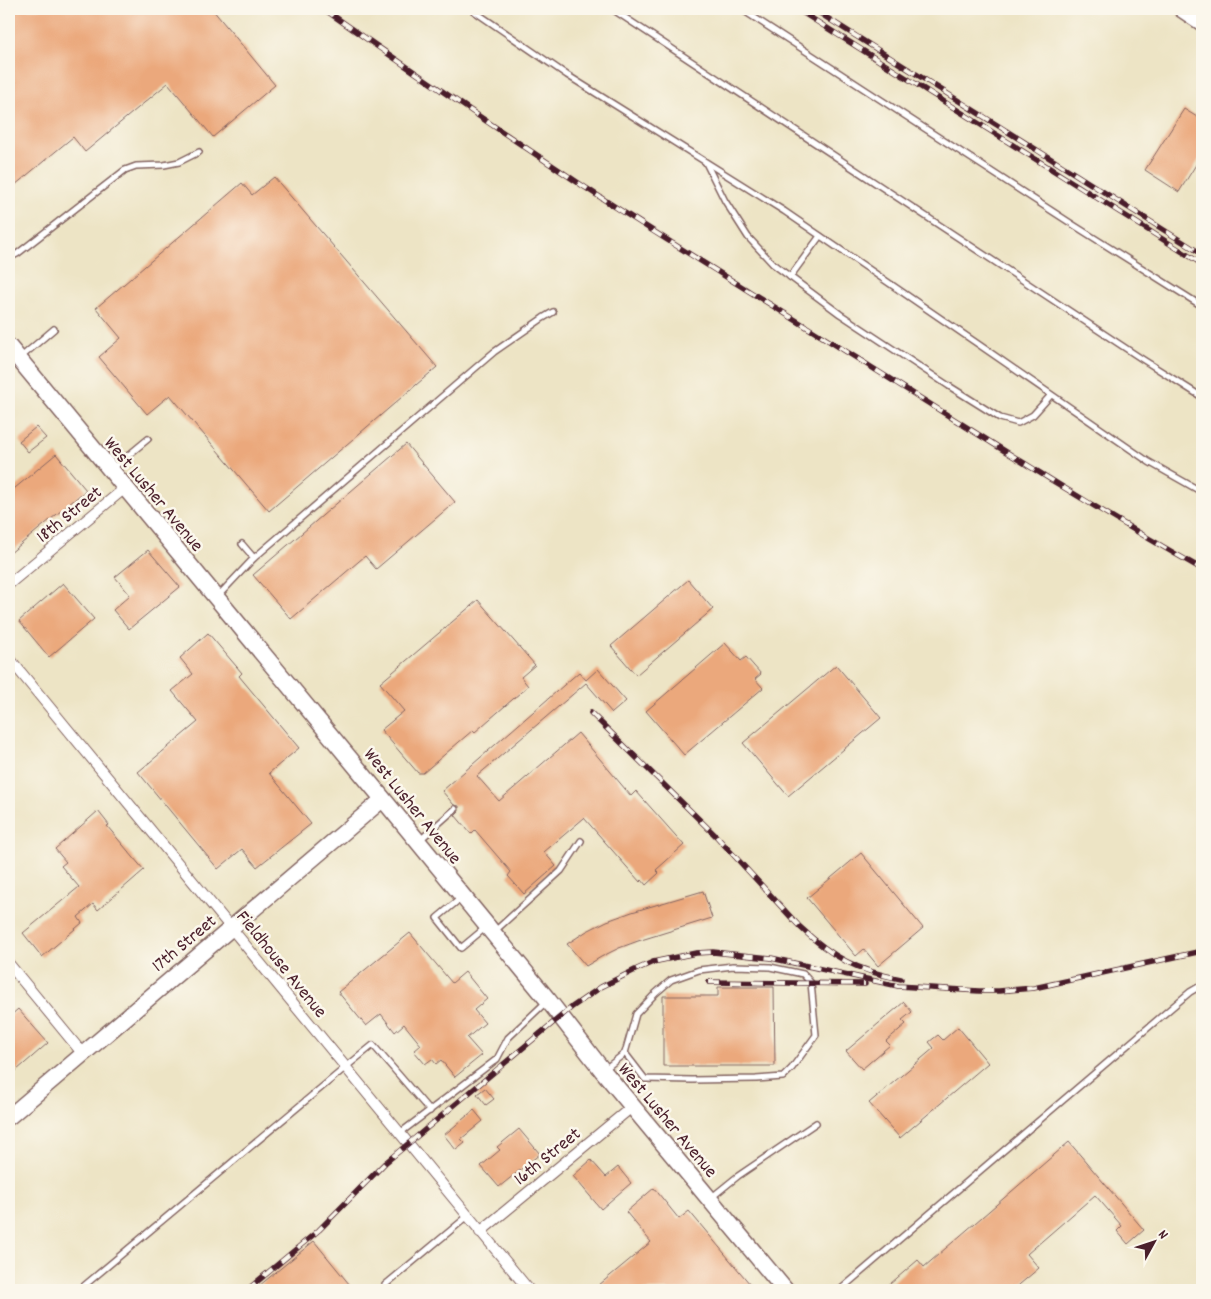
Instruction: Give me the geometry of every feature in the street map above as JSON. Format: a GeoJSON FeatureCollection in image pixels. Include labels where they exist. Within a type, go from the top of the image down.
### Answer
{"type":"FeatureCollection","features":[{"type":"Feature","properties":{"kind":"main road","name":"West Lusher Avenue"},"geometry":{"type":"LineString","coordinates":[[9,346],[419,842],[548,1000],[603,1071],[785,1290]]}},
{"type":"Feature","properties":{"kind":"street"},"geometry":{"type":"LineString","coordinates":[[1181,9],[1202,23]]}},
{"type":"Feature","properties":{"kind":"street","name":"18th Street"},"geometry":{"type":"LineString","coordinates":[[9,584],[126,488]]}},
{"type":"Feature","properties":{"kind":"street","name":"Fieldhouse Avenue"},"geometry":{"type":"LineString","coordinates":[[9,658],[529,1290]]}},
{"type":"Feature","properties":{"kind":"street","name":"17th Street"},"geometry":{"type":"LineString","coordinates":[[9,1117],[383,799]]}},
{"type":"Feature","properties":{"kind":"street"},"geometry":{"type":"LineString","coordinates":[[9,964],[83,1054]]}},
{"type":"Feature","properties":{"kind":"street","name":"16th Street"},"geometry":{"type":"LineString","coordinates":[[480,1232],[633,1106]]}},
{"type":"Feature","properties":{"kind":"lane"},"geometry":{"type":"LineString","coordinates":[[471,9],[568,75],[784,211],[1148,462],[1202,492]]}},
{"type":"Feature","properties":{"kind":"lane"},"geometry":{"type":"LineString","coordinates":[[612,9],[1202,397]]}},
{"type":"Feature","properties":{"kind":"lane"},"geometry":{"type":"LineString","coordinates":[[741,9],[1202,306]]}},
{"type":"Feature","properties":{"kind":"lane"},"geometry":{"type":"LineString","coordinates":[[9,258],[17,254],[126,170],[136,166],[171,164],[199,152]]}},
{"type":"Feature","properties":{"kind":"lane"},"geometry":{"type":"LineString","coordinates":[[706,162],[725,201],[748,237],[773,264],[848,319],[1000,418],[1018,423],[1033,415],[1052,395]]}},
{"type":"Feature","properties":{"kind":"lane"},"geometry":{"type":"LineString","coordinates":[[790,277],[820,236]]}},
{"type":"Feature","properties":{"kind":"lane"},"geometry":{"type":"LineString","coordinates":[[216,598],[254,558],[494,352],[553,312]]}},
{"type":"Feature","properties":{"kind":"lane"},"geometry":{"type":"LineString","coordinates":[[19,359],[54,329]]}},
{"type":"Feature","properties":{"kind":"lane"},"geometry":{"type":"LineString","coordinates":[[110,470],[148,439]]}},
{"type":"Feature","properties":{"kind":"lane"},"geometry":{"type":"LineString","coordinates":[[242,544],[254,558]]}},
{"type":"Feature","properties":{"kind":"lane"},"geometry":{"type":"LineString","coordinates":[[419,842],[455,809]]}},
{"type":"Feature","properties":{"kind":"lane"},"geometry":{"type":"LineString","coordinates":[[463,896],[437,918],[461,948],[490,930],[562,871],[581,841]]}},
{"type":"Feature","properties":{"kind":"lane"},"geometry":{"type":"LineString","coordinates":[[603,1071],[625,1054],[636,1014],[671,980],[699,970],[733,966],[770,967],[803,974],[811,983],[816,1035],[792,1068],[783,1077],[692,1080],[645,1079],[625,1054]]}},
{"type":"Feature","properties":{"kind":"lane"},"geometry":{"type":"LineString","coordinates":[[840,1290],[1190,992],[1202,985]]}},
{"type":"Feature","properties":{"kind":"lane"},"geometry":{"type":"LineString","coordinates":[[400,1133],[497,1059],[508,1038],[548,1000]]}},
{"type":"Feature","properties":{"kind":"lane"},"geometry":{"type":"LineString","coordinates":[[79,1290],[373,1045],[430,1111]]}},
{"type":"Feature","properties":{"kind":"lane"},"geometry":{"type":"LineString","coordinates":[[709,1199],[738,1176],[816,1123]]}},
{"type":"Feature","properties":{"kind":"lane"},"geometry":{"type":"LineString","coordinates":[[385,1285],[468,1216]]}},
{"type":"Feature","properties":{"kind":"building"},"geometry":{"type":"Polygon","coordinates":[[[9,9],[212,9],[275,85],[213,137],[168,83],[85,152],[73,137],[9,190],[9,9]]]}},
{"type":"Feature","properties":{"kind":"building"},"geometry":{"type":"Polygon","coordinates":[[[1184,109],[1202,120],[1202,155],[1179,192],[1145,170],[1184,109]]]}},
{"type":"Feature","properties":{"kind":"building"},"geometry":{"type":"Polygon","coordinates":[[[274,177],[437,367],[269,511],[170,395],[147,414],[99,357],[121,338],[96,308],[242,183],[252,195],[274,177]]]}},
{"type":"Feature","properties":{"kind":"building"},"geometry":{"type":"Polygon","coordinates":[[[36,427],[46,438],[28,452],[19,441],[36,427]]]}},
{"type":"Feature","properties":{"kind":"building"},"geometry":{"type":"Polygon","coordinates":[[[406,444],[455,502],[376,569],[365,556],[291,619],[253,575],[406,444]]]}},
{"type":"Feature","properties":{"kind":"building"},"geometry":{"type":"Polygon","coordinates":[[[56,454],[86,490],[9,554],[9,493],[56,454]]]}},
{"type":"Feature","properties":{"kind":"building"},"geometry":{"type":"Polygon","coordinates":[[[148,550],[180,587],[129,629],[113,610],[130,595],[115,577],[148,550]]]}},
{"type":"Feature","properties":{"kind":"building"},"geometry":{"type":"Polygon","coordinates":[[[688,580],[713,609],[636,675],[611,646],[688,580]]]}},
{"type":"Feature","properties":{"kind":"building"},"geometry":{"type":"Polygon","coordinates":[[[63,583],[94,619],[49,657],[19,621],[63,583]]]}},
{"type":"Feature","properties":{"kind":"building"},"geometry":{"type":"Polygon","coordinates":[[[478,600],[535,665],[521,677],[528,686],[475,732],[473,730],[423,773],[418,773],[381,730],[404,711],[380,683],[478,600]]]}},
{"type":"Feature","properties":{"kind":"building"},"geometry":{"type":"Polygon","coordinates":[[[208,633],[242,673],[239,676],[299,748],[269,773],[311,824],[257,867],[242,849],[218,869],[138,772],[198,722],[172,691],[193,674],[180,658],[208,633]]]}},
{"type":"Feature","properties":{"kind":"building"},"geometry":{"type":"Polygon","coordinates":[[[725,643],[741,661],[746,657],[761,674],[755,679],[763,688],[684,755],[646,711],[725,643]]]}},
{"type":"Feature","properties":{"kind":"building"},"geometry":{"type":"Polygon","coordinates":[[[836,665],[881,718],[788,796],[743,743],[836,665]]]}},
{"type":"Feature","properties":{"kind":"building"},"geometry":{"type":"Polygon","coordinates":[[[598,669],[626,701],[612,713],[586,683],[477,776],[499,801],[578,733],[631,796],[636,791],[684,845],[656,870],[659,873],[646,885],[642,880],[640,882],[584,818],[544,852],[556,866],[524,894],[508,876],[511,872],[475,830],[471,834],[455,815],[459,811],[459,806],[454,805],[442,791],[579,672],[586,680],[598,669]]]}},
{"type":"Feature","properties":{"kind":"building"},"geometry":{"type":"Polygon","coordinates":[[[98,811],[109,825],[107,826],[144,870],[98,910],[93,904],[78,917],[82,923],[42,957],[23,933],[79,887],[61,866],[66,862],[55,849],[98,811]]]}},
{"type":"Feature","properties":{"kind":"building"},"geometry":{"type":"Polygon","coordinates":[[[861,853],[923,928],[878,966],[864,949],[856,956],[807,898],[861,853]]]}},
{"type":"Feature","properties":{"kind":"building"},"geometry":{"type":"Polygon","coordinates":[[[703,891],[712,918],[619,948],[586,966],[567,944],[607,921],[703,891]]]}},
{"type":"Feature","properties":{"kind":"building"},"geometry":{"type":"Polygon","coordinates":[[[410,933],[452,983],[465,972],[487,999],[474,1010],[485,1023],[467,1038],[482,1055],[455,1077],[441,1060],[436,1064],[432,1059],[425,1064],[414,1051],[421,1045],[404,1024],[395,1032],[381,1014],[366,1026],[338,992],[410,933]]]}},
{"type":"Feature","properties":{"kind":"building"},"geometry":{"type":"Polygon","coordinates":[[[718,987],[774,987],[775,1066],[663,1066],[663,996],[718,996],[718,987]]]}},
{"type":"Feature","properties":{"kind":"building"},"geometry":{"type":"Polygon","coordinates":[[[904,1002],[912,1012],[902,1020],[906,1024],[886,1041],[890,1045],[862,1069],[846,1051],[904,1002]]]}},
{"type":"Feature","properties":{"kind":"building"},"geometry":{"type":"Polygon","coordinates":[[[18,1009],[48,1043],[9,1077],[9,1017],[18,1009]]]}},
{"type":"Feature","properties":{"kind":"building"},"geometry":{"type":"Polygon","coordinates":[[[958,1027],[988,1063],[900,1138],[869,1103],[934,1048],[929,1042],[938,1035],[943,1040],[958,1027]]]}},
{"type":"Feature","properties":{"kind":"building"},"geometry":{"type":"Polygon","coordinates":[[[485,1088],[494,1099],[486,1105],[477,1094],[485,1088]]]}},
{"type":"Feature","properties":{"kind":"building"},"geometry":{"type":"Polygon","coordinates":[[[474,1110],[483,1121],[461,1139],[465,1143],[456,1150],[444,1135],[474,1110]]]}},
{"type":"Feature","properties":{"kind":"building"},"geometry":{"type":"Polygon","coordinates":[[[519,1129],[540,1154],[499,1187],[481,1166],[500,1150],[497,1147],[519,1129]]]}},
{"type":"Feature","properties":{"kind":"building"},"geometry":{"type":"Polygon","coordinates":[[[1069,1142],[1144,1230],[1128,1244],[1117,1231],[1122,1226],[1095,1195],[1027,1254],[1039,1268],[1013,1290],[883,1290],[918,1260],[924,1267],[1069,1142]]]}},
{"type":"Feature","properties":{"kind":"building"},"geometry":{"type":"Polygon","coordinates":[[[591,1160],[606,1177],[618,1167],[631,1183],[601,1209],[573,1176],[591,1160]]]}},
{"type":"Feature","properties":{"kind":"building"},"geometry":{"type":"Polygon","coordinates":[[[654,1188],[679,1219],[689,1211],[755,1290],[593,1290],[651,1242],[626,1212],[654,1188]]]}},
{"type":"Feature","properties":{"kind":"building"},"geometry":{"type":"Polygon","coordinates":[[[314,1241],[354,1290],[254,1290],[314,1241]]]}},
{"type":"Feature","properties":{"kind":"railway"},"geometry":{"type":"LineString","coordinates":[[324,9],[583,186],[655,232],[1118,521],[1202,569]]}},
{"type":"Feature","properties":{"kind":"railway"},"geometry":{"type":"LineString","coordinates":[[797,9],[1202,264]]}},
{"type":"Feature","properties":{"kind":"railway"},"geometry":{"type":"LineString","coordinates":[[813,9],[1202,254]]}},
{"type":"Feature","properties":{"kind":"railway"},"geometry":{"type":"LineString","coordinates":[[591,713],[716,836],[812,938],[834,955],[858,967],[901,979]]}},
{"type":"Feature","properties":{"kind":"railway"},"geometry":{"type":"LineString","coordinates":[[247,1290],[319,1230],[385,1163],[572,1007],[601,987],[653,962],[696,953],[713,952],[771,958],[898,986],[999,991],[1034,988],[1202,951]]}},
{"type":"Feature","properties":{"kind":"railway"},"geometry":{"type":"LineString","coordinates":[[709,982],[865,984]]}}]}
